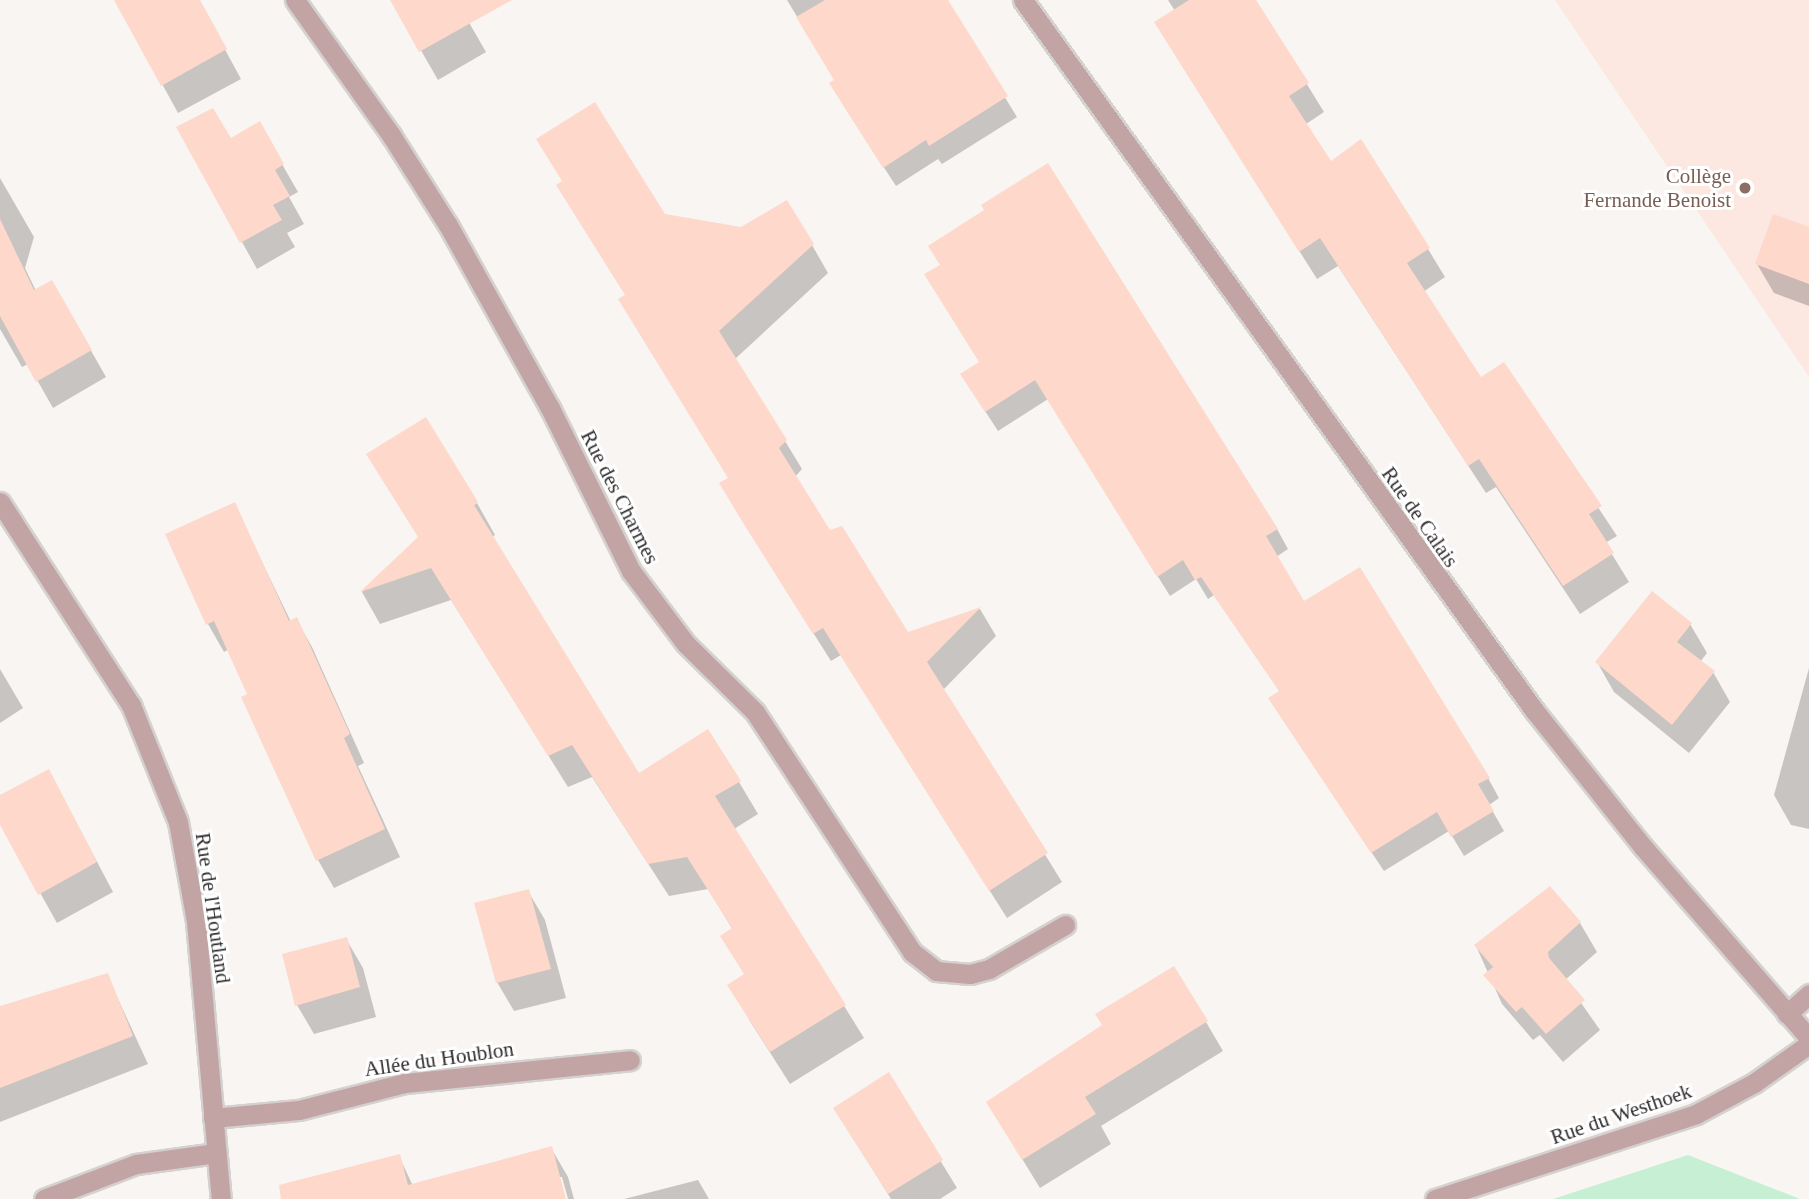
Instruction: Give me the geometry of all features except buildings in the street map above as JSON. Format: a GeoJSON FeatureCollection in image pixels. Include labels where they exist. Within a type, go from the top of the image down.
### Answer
{"type":"FeatureCollection","features":[{"type":"Feature","properties":{"kind":"street","name":"Rue des Charmes"},"geometry":{"type":"LineString","coordinates":[[295,0],[391,135],[447,225],[550,408],[631,571],[685,644],[755,712],[912,952],[936,971],[970,974],[989,969],[1065,925]]}},
{"type":"Feature","properties":{"kind":"street","name":"Rue de Calais"},"geometry":{"type":"LineString","coordinates":[[1023,0],[1534,710],[1643,847],[1809,1038]]}},
{"type":"Feature","properties":{"kind":"street","name":"Rue de l'Houtland"},"geometry":{"type":"LineString","coordinates":[[0,502],[131,705],[168,790],[191,880],[221,1199]]}},
{"type":"Feature","properties":{"kind":"street"},"geometry":{"type":"LineString","coordinates":[[1787,1014],[1809,994]]}},
{"type":"Feature","properties":{"kind":"street","name":"Rue du Westhoek"},"geometry":{"type":"LineString","coordinates":[[1435,1199],[1696,1114],[1755,1083],[1809,1044]]}},
{"type":"Feature","properties":{"kind":"street","name":"Allée du Houblon"},"geometry":{"type":"LineString","coordinates":[[213,1118],[299,1110],[405,1083],[630,1060]]}},
{"type":"Feature","properties":{"kind":"street"},"geometry":{"type":"LineString","coordinates":[[44,1199],[136,1164],[216,1153]]}},
{"type":"Feature","properties":{"kind":"shaded area","name":"Collège Fernande Benoist"},"geometry":{"type":"Polygon","coordinates":[[[1555,0],[1809,0],[1809,377],[1555,0]]]}},
{"type":"Feature","properties":{"kind":"green space"},"geometry":{"type":"Polygon","coordinates":[[[1688,1155],[1800,1199],[1553,1199],[1688,1155]]]}},
{"type":"Feature","properties":{"kind":"place","name":"Collège Fernande Benoist"},"geometry":{"type":"Point","coordinates":[1745,188]}}]}
